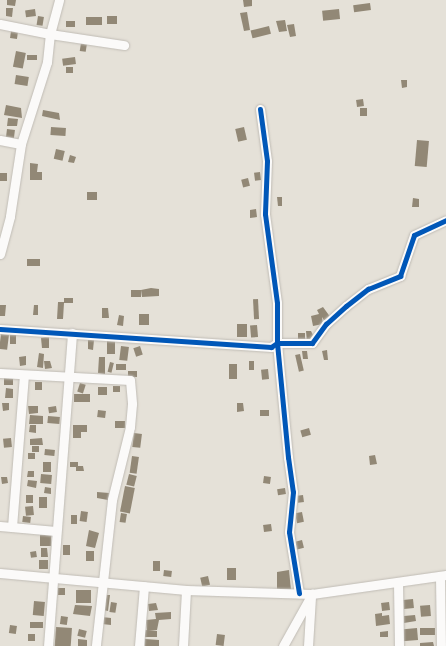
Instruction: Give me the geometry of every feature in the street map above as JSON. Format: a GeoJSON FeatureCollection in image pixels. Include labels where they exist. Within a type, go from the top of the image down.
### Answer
{"type":"FeatureCollection","features":[{"type":"Feature","properties":{"kind":"street"},"geometry":{"type":"LineString","coordinates":[[0,254],[10,216],[21,144],[47,62],[50,34],[59,0]]}},
{"type":"Feature","properties":{"kind":"street"},"geometry":{"type":"LineString","coordinates":[[0,24],[50,34],[124,44]]}},
{"type":"Feature","properties":{"kind":"street"},"geometry":{"type":"LineString","coordinates":[[260,109],[267,161],[265,214],[277,303],[277,343],[293,492],[289,532],[299,592]]}},
{"type":"Feature","properties":{"kind":"street"},"geometry":{"type":"LineString","coordinates":[[0,140],[21,144]]}},
{"type":"Feature","properties":{"kind":"street"},"geometry":{"type":"LineString","coordinates":[[0,329],[271,347],[277,343],[312,343],[326,324],[368,289],[400,276],[414,236],[446,220]]}},
{"type":"Feature","properties":{"kind":"street"},"geometry":{"type":"LineString","coordinates":[[48,646],[72,333]]}},
{"type":"Feature","properties":{"kind":"street"},"geometry":{"type":"LineString","coordinates":[[0,373],[130,380],[132,404],[130,428],[112,500],[96,646]]}},
{"type":"Feature","properties":{"kind":"street"},"geometry":{"type":"LineString","coordinates":[[12,527],[24,375]]}},
{"type":"Feature","properties":{"kind":"street"},"geometry":{"type":"LineString","coordinates":[[0,526],[56,531]]}},
{"type":"Feature","properties":{"kind":"street"},"geometry":{"type":"LineString","coordinates":[[0,573],[186,590],[299,592],[312,594],[398,584],[443,575],[441,646]]}},
{"type":"Feature","properties":{"kind":"street"},"geometry":{"type":"LineString","coordinates":[[398,584],[399,646]]}},
{"type":"Feature","properties":{"kind":"street"},"geometry":{"type":"LineString","coordinates":[[139,646],[144,586]]}},
{"type":"Feature","properties":{"kind":"street"},"geometry":{"type":"LineString","coordinates":[[183,646],[186,590]]}},
{"type":"Feature","properties":{"kind":"street"},"geometry":{"type":"LineString","coordinates":[[283,646],[312,594]]}},
{"type":"Feature","properties":{"kind":"street"},"geometry":{"type":"LineString","coordinates":[[308,646],[312,594]]}},
{"type":"Feature","properties":{"kind":"building"},"geometry":{"type":"Polygon","coordinates":[[[7,0],[16,0],[15,6],[7,5],[7,0]]]}},
{"type":"Feature","properties":{"kind":"building"},"geometry":{"type":"Polygon","coordinates":[[[243,0],[252,0],[252,6],[244,7],[243,0]]]}},
{"type":"Feature","properties":{"kind":"building"},"geometry":{"type":"Polygon","coordinates":[[[370,3],[371,10],[354,12],[353,5],[370,3]]]}},
{"type":"Feature","properties":{"kind":"building"},"geometry":{"type":"Polygon","coordinates":[[[6,8],[13,8],[12,17],[6,16],[6,8]]]}},
{"type":"Feature","properties":{"kind":"building"},"geometry":{"type":"Polygon","coordinates":[[[35,9],[36,16],[26,17],[25,10],[35,9]]]}},
{"type":"Feature","properties":{"kind":"building"},"geometry":{"type":"Polygon","coordinates":[[[339,9],[340,19],[323,21],[322,11],[339,9]]]}},
{"type":"Feature","properties":{"kind":"building"},"geometry":{"type":"Polygon","coordinates":[[[247,12],[250,30],[244,31],[240,13],[247,12]]]}},
{"type":"Feature","properties":{"kind":"building"},"geometry":{"type":"Polygon","coordinates":[[[38,16],[44,17],[43,26],[37,25],[38,16]]]}},
{"type":"Feature","properties":{"kind":"building"},"geometry":{"type":"Polygon","coordinates":[[[107,16],[117,16],[117,24],[107,24],[107,16]]]}},
{"type":"Feature","properties":{"kind":"building"},"geometry":{"type":"Polygon","coordinates":[[[86,17],[102,17],[102,25],[86,25],[86,17]]]}},
{"type":"Feature","properties":{"kind":"building"},"geometry":{"type":"Polygon","coordinates":[[[285,20],[287,31],[279,32],[276,21],[285,20]]]}},
{"type":"Feature","properties":{"kind":"building"},"geometry":{"type":"Polygon","coordinates":[[[66,21],[75,21],[75,27],[66,27],[66,21]]]}},
{"type":"Feature","properties":{"kind":"building"},"geometry":{"type":"Polygon","coordinates":[[[294,24],[296,36],[290,37],[287,25],[294,24]]]}},
{"type":"Feature","properties":{"kind":"building"},"geometry":{"type":"Polygon","coordinates":[[[269,26],[271,34],[252,38],[251,31],[269,26]]]}},
{"type":"Feature","properties":{"kind":"building"},"geometry":{"type":"Polygon","coordinates":[[[11,31],[18,32],[17,39],[10,38],[11,31]]]}},
{"type":"Feature","properties":{"kind":"building"},"geometry":{"type":"Polygon","coordinates":[[[81,43],[87,44],[86,52],[80,51],[81,43]]]}},
{"type":"Feature","properties":{"kind":"building"},"geometry":{"type":"Polygon","coordinates":[[[16,51],[26,53],[23,69],[13,67],[16,51]]]}},
{"type":"Feature","properties":{"kind":"building"},"geometry":{"type":"Polygon","coordinates":[[[27,55],[37,55],[37,60],[27,60],[27,55]]]}},
{"type":"Feature","properties":{"kind":"building"},"geometry":{"type":"Polygon","coordinates":[[[75,57],[76,64],[63,66],[62,59],[75,57]]]}},
{"type":"Feature","properties":{"kind":"building"},"geometry":{"type":"Polygon","coordinates":[[[66,67],[73,67],[73,73],[66,73],[66,67]]]}},
{"type":"Feature","properties":{"kind":"building"},"geometry":{"type":"Polygon","coordinates":[[[16,75],[29,77],[27,86],[15,84],[16,75]]]}},
{"type":"Feature","properties":{"kind":"building"},"geometry":{"type":"Polygon","coordinates":[[[401,80],[407,80],[407,87],[402,88],[401,80]]]}},
{"type":"Feature","properties":{"kind":"building"},"geometry":{"type":"Polygon","coordinates":[[[363,99],[364,106],[357,107],[356,100],[363,99]]]}},
{"type":"Feature","properties":{"kind":"building"},"geometry":{"type":"Polygon","coordinates":[[[6,105],[21,108],[22,118],[4,115],[6,105]]]}},
{"type":"Feature","properties":{"kind":"building"},"geometry":{"type":"Polygon","coordinates":[[[360,108],[367,108],[367,116],[360,116],[360,108]]]}},
{"type":"Feature","properties":{"kind":"building"},"geometry":{"type":"Polygon","coordinates":[[[43,110],[59,113],[60,120],[42,116],[43,110]]]}},
{"type":"Feature","properties":{"kind":"building"},"geometry":{"type":"Polygon","coordinates":[[[8,118],[18,119],[17,126],[7,126],[8,118]]]}},
{"type":"Feature","properties":{"kind":"building"},"geometry":{"type":"Polygon","coordinates":[[[51,127],[66,128],[65,136],[50,135],[51,127]]]}},
{"type":"Feature","properties":{"kind":"building"},"geometry":{"type":"Polygon","coordinates":[[[244,127],[247,140],[238,142],[235,129],[244,127]]]}},
{"type":"Feature","properties":{"kind":"building"},"geometry":{"type":"Polygon","coordinates":[[[7,129],[15,130],[14,138],[6,137],[7,129]]]}},
{"type":"Feature","properties":{"kind":"building"},"geometry":{"type":"Polygon","coordinates":[[[417,140],[429,141],[427,167],[415,166],[417,140]]]}},
{"type":"Feature","properties":{"kind":"building"},"geometry":{"type":"Polygon","coordinates":[[[56,149],[65,151],[63,161],[54,159],[56,149]]]}},
{"type":"Feature","properties":{"kind":"building"},"geometry":{"type":"Polygon","coordinates":[[[70,155],[76,157],[74,163],[68,162],[70,155]]]}},
{"type":"Feature","properties":{"kind":"building"},"geometry":{"type":"Polygon","coordinates":[[[30,163],[38,164],[37,172],[42,172],[42,180],[30,180],[30,163]]]}},
{"type":"Feature","properties":{"kind":"building"},"geometry":{"type":"Polygon","coordinates":[[[260,172],[261,180],[255,181],[254,173],[260,172]]]}},
{"type":"Feature","properties":{"kind":"building"},"geometry":{"type":"Polygon","coordinates":[[[0,173],[7,173],[7,181],[0,181],[0,173]]]}},
{"type":"Feature","properties":{"kind":"building"},"geometry":{"type":"Polygon","coordinates":[[[248,178],[250,186],[243,187],[241,180],[248,178]]]}},
{"type":"Feature","properties":{"kind":"building"},"geometry":{"type":"Polygon","coordinates":[[[87,192],[97,192],[97,200],[87,200],[87,192]]]}},
{"type":"Feature","properties":{"kind":"building"},"geometry":{"type":"Polygon","coordinates":[[[277,197],[282,197],[282,206],[278,206],[277,197]]]}},
{"type":"Feature","properties":{"kind":"building"},"geometry":{"type":"Polygon","coordinates":[[[413,198],[419,199],[419,207],[412,207],[413,198]]]}},
{"type":"Feature","properties":{"kind":"building"},"geometry":{"type":"Polygon","coordinates":[[[256,209],[257,217],[250,218],[250,210],[256,209]]]}},
{"type":"Feature","properties":{"kind":"building"},"geometry":{"type":"Polygon","coordinates":[[[27,259],[40,259],[40,266],[27,266],[27,259]]]}},
{"type":"Feature","properties":{"kind":"building"},"geometry":{"type":"Polygon","coordinates":[[[159,289],[159,296],[142,297],[141,290],[159,289]]]}},
{"type":"Feature","properties":{"kind":"building"},"geometry":{"type":"Polygon","coordinates":[[[131,290],[141,290],[141,297],[131,297],[131,290]]]}},
{"type":"Feature","properties":{"kind":"building"},"geometry":{"type":"Polygon","coordinates":[[[64,298],[73,298],[73,303],[64,303],[63,319],[57,319],[58,302],[64,302],[64,298]]]}},
{"type":"Feature","properties":{"kind":"building"},"geometry":{"type":"Polygon","coordinates":[[[253,299],[258,299],[259,319],[254,319],[253,299]]]}},
{"type":"Feature","properties":{"kind":"building"},"geometry":{"type":"Polygon","coordinates":[[[0,305],[6,305],[5,316],[0,316],[0,305]]]}},
{"type":"Feature","properties":{"kind":"building"},"geometry":{"type":"Polygon","coordinates":[[[34,305],[38,305],[38,315],[33,315],[34,305]]]}},
{"type":"Feature","properties":{"kind":"building"},"geometry":{"type":"Polygon","coordinates":[[[323,307],[331,318],[325,322],[322,317],[323,324],[313,326],[311,316],[319,314],[317,310],[323,307]]]}},
{"type":"Feature","properties":{"kind":"building"},"geometry":{"type":"Polygon","coordinates":[[[102,308],[108,308],[109,318],[102,318],[102,308]]]}},
{"type":"Feature","properties":{"kind":"building"},"geometry":{"type":"Polygon","coordinates":[[[139,314],[149,314],[149,325],[139,325],[139,314]]]}},
{"type":"Feature","properties":{"kind":"building"},"geometry":{"type":"Polygon","coordinates":[[[119,315],[124,316],[123,326],[117,325],[119,315]]]}},
{"type":"Feature","properties":{"kind":"building"},"geometry":{"type":"Polygon","coordinates":[[[237,324],[247,324],[247,337],[237,337],[237,324]]]}},
{"type":"Feature","properties":{"kind":"building"},"geometry":{"type":"Polygon","coordinates":[[[257,325],[258,337],[251,338],[250,326],[257,325]]]}},
{"type":"Feature","properties":{"kind":"building"},"geometry":{"type":"Polygon","coordinates":[[[306,331],[311,331],[314,337],[307,342],[306,331]]]}},
{"type":"Feature","properties":{"kind":"building"},"geometry":{"type":"Polygon","coordinates":[[[298,333],[305,333],[305,343],[298,343],[298,333]]]}},
{"type":"Feature","properties":{"kind":"building"},"geometry":{"type":"Polygon","coordinates":[[[1,334],[9,335],[7,350],[0,349],[1,334]]]}},
{"type":"Feature","properties":{"kind":"building"},"geometry":{"type":"Polygon","coordinates":[[[10,335],[16,335],[16,344],[10,344],[10,335]]]}},
{"type":"Feature","properties":{"kind":"building"},"geometry":{"type":"Polygon","coordinates":[[[49,337],[49,348],[42,348],[41,338],[49,337]]]}},
{"type":"Feature","properties":{"kind":"building"},"geometry":{"type":"Polygon","coordinates":[[[88,340],[94,340],[93,350],[88,349],[88,340]]]}},
{"type":"Feature","properties":{"kind":"building"},"geometry":{"type":"Polygon","coordinates":[[[107,341],[115,341],[115,354],[107,354],[107,341]]]}},
{"type":"Feature","properties":{"kind":"building"},"geometry":{"type":"Polygon","coordinates":[[[121,346],[129,347],[127,361],[119,360],[121,346]]]}},
{"type":"Feature","properties":{"kind":"building"},"geometry":{"type":"Polygon","coordinates":[[[140,346],[143,355],[136,357],[133,348],[140,346]]]}},
{"type":"Feature","properties":{"kind":"building"},"geometry":{"type":"Polygon","coordinates":[[[327,350],[328,360],[324,360],[322,351],[327,350]]]}},
{"type":"Feature","properties":{"kind":"building"},"geometry":{"type":"Polygon","coordinates":[[[302,351],[307,351],[308,359],[303,359],[302,351]]]}},
{"type":"Feature","properties":{"kind":"building"},"geometry":{"type":"Polygon","coordinates":[[[39,353],[44,354],[43,368],[37,367],[39,353]]]}},
{"type":"Feature","properties":{"kind":"building"},"geometry":{"type":"Polygon","coordinates":[[[300,354],[304,371],[299,372],[295,355],[300,354]]]}},
{"type":"Feature","properties":{"kind":"building"},"geometry":{"type":"Polygon","coordinates":[[[26,356],[26,365],[20,366],[19,357],[26,356]]]}},
{"type":"Feature","properties":{"kind":"building"},"geometry":{"type":"Polygon","coordinates":[[[99,357],[105,357],[105,374],[98,373],[99,357]]]}},
{"type":"Feature","properties":{"kind":"building"},"geometry":{"type":"Polygon","coordinates":[[[44,361],[50,361],[52,368],[45,369],[44,361]]]}},
{"type":"Feature","properties":{"kind":"building"},"geometry":{"type":"Polygon","coordinates":[[[249,361],[254,361],[254,370],[249,370],[249,361]]]}},
{"type":"Feature","properties":{"kind":"building"},"geometry":{"type":"Polygon","coordinates":[[[110,362],[114,363],[111,373],[108,372],[110,362]]]}},
{"type":"Feature","properties":{"kind":"building"},"geometry":{"type":"Polygon","coordinates":[[[116,364],[126,364],[126,370],[116,370],[116,364]]]}},
{"type":"Feature","properties":{"kind":"building"},"geometry":{"type":"Polygon","coordinates":[[[229,364],[237,364],[237,379],[229,379],[229,364]]]}},
{"type":"Feature","properties":{"kind":"building"},"geometry":{"type":"Polygon","coordinates":[[[268,369],[269,379],[262,380],[261,370],[268,369]]]}},
{"type":"Feature","properties":{"kind":"building"},"geometry":{"type":"Polygon","coordinates":[[[128,371],[137,371],[137,377],[128,377],[128,371]]]}},
{"type":"Feature","properties":{"kind":"building"},"geometry":{"type":"Polygon","coordinates":[[[4,377],[13,377],[13,385],[4,385],[4,377]]]}},
{"type":"Feature","properties":{"kind":"building"},"geometry":{"type":"Polygon","coordinates":[[[35,382],[42,382],[42,390],[35,390],[35,382]]]}},
{"type":"Feature","properties":{"kind":"building"},"geometry":{"type":"Polygon","coordinates":[[[80,383],[86,385],[83,393],[77,392],[80,383]]]}},
{"type":"Feature","properties":{"kind":"building"},"geometry":{"type":"Polygon","coordinates":[[[113,386],[120,386],[120,392],[113,392],[113,386]]]}},
{"type":"Feature","properties":{"kind":"building"},"geometry":{"type":"Polygon","coordinates":[[[98,387],[107,387],[107,395],[98,395],[98,387]]]}},
{"type":"Feature","properties":{"kind":"building"},"geometry":{"type":"Polygon","coordinates":[[[6,388],[13,389],[13,398],[5,398],[6,388]]]}},
{"type":"Feature","properties":{"kind":"building"},"geometry":{"type":"Polygon","coordinates":[[[74,394],[90,394],[90,402],[74,402],[74,394]]]}},
{"type":"Feature","properties":{"kind":"building"},"geometry":{"type":"Polygon","coordinates":[[[2,403],[9,403],[9,410],[3,411],[2,403]]]}},
{"type":"Feature","properties":{"kind":"building"},"geometry":{"type":"Polygon","coordinates":[[[237,403],[243,403],[244,411],[237,412],[237,403]]]}},
{"type":"Feature","properties":{"kind":"building"},"geometry":{"type":"Polygon","coordinates":[[[28,406],[38,406],[38,413],[29,414],[28,406]]]}},
{"type":"Feature","properties":{"kind":"building"},"geometry":{"type":"Polygon","coordinates":[[[56,406],[57,412],[49,413],[48,407],[56,406]]]}},
{"type":"Feature","properties":{"kind":"building"},"geometry":{"type":"Polygon","coordinates":[[[98,410],[106,411],[105,418],[97,417],[98,410]]]}},
{"type":"Feature","properties":{"kind":"building"},"geometry":{"type":"Polygon","coordinates":[[[260,410],[269,410],[269,416],[260,416],[260,410]]]}},
{"type":"Feature","properties":{"kind":"building"},"geometry":{"type":"Polygon","coordinates":[[[30,415],[43,416],[43,424],[29,424],[30,415]]]}},
{"type":"Feature","properties":{"kind":"building"},"geometry":{"type":"Polygon","coordinates":[[[48,416],[60,417],[59,424],[47,423],[48,416]]]}},
{"type":"Feature","properties":{"kind":"building"},"geometry":{"type":"Polygon","coordinates":[[[115,421],[125,421],[125,428],[115,428],[115,421]]]}},
{"type":"Feature","properties":{"kind":"building"},"geometry":{"type":"Polygon","coordinates":[[[30,425],[36,425],[36,433],[29,432],[30,425]]]}},
{"type":"Feature","properties":{"kind":"building"},"geometry":{"type":"Polygon","coordinates":[[[73,425],[87,425],[87,432],[81,432],[81,438],[73,438],[73,425]]]}},
{"type":"Feature","properties":{"kind":"building"},"geometry":{"type":"Polygon","coordinates":[[[309,428],[311,435],[302,437],[300,430],[309,428]]]}},
{"type":"Feature","properties":{"kind":"building"},"geometry":{"type":"Polygon","coordinates":[[[134,433],[142,434],[140,448],[132,447],[134,433]]]}},
{"type":"Feature","properties":{"kind":"building"},"geometry":{"type":"Polygon","coordinates":[[[11,438],[12,447],[4,448],[3,439],[11,438]]]}},
{"type":"Feature","properties":{"kind":"building"},"geometry":{"type":"Polygon","coordinates":[[[42,438],[43,445],[30,445],[30,439],[42,438]]]}},
{"type":"Feature","properties":{"kind":"building"},"geometry":{"type":"Polygon","coordinates":[[[32,446],[39,446],[39,452],[32,452],[32,446]]]}},
{"type":"Feature","properties":{"kind":"building"},"geometry":{"type":"Polygon","coordinates":[[[45,449],[55,450],[54,456],[44,455],[45,449]]]}},
{"type":"Feature","properties":{"kind":"building"},"geometry":{"type":"Polygon","coordinates":[[[28,453],[35,453],[35,459],[28,459],[28,453]]]}},
{"type":"Feature","properties":{"kind":"building"},"geometry":{"type":"Polygon","coordinates":[[[375,455],[377,464],[370,465],[369,456],[375,455]]]}},
{"type":"Feature","properties":{"kind":"building"},"geometry":{"type":"Polygon","coordinates":[[[132,456],[139,457],[137,474],[130,473],[132,456]]]}},
{"type":"Feature","properties":{"kind":"building"},"geometry":{"type":"Polygon","coordinates":[[[43,462],[51,462],[51,472],[43,472],[43,462]]]}},
{"type":"Feature","properties":{"kind":"building"},"geometry":{"type":"Polygon","coordinates":[[[70,462],[78,462],[78,466],[83,466],[84,471],[76,471],[76,467],[70,467],[70,462]]]}},
{"type":"Feature","properties":{"kind":"building"},"geometry":{"type":"Polygon","coordinates":[[[28,471],[34,471],[34,477],[27,477],[28,471]]]}},
{"type":"Feature","properties":{"kind":"building"},"geometry":{"type":"Polygon","coordinates":[[[41,474],[52,475],[51,484],[40,483],[41,474]]]}},
{"type":"Feature","properties":{"kind":"building"},"geometry":{"type":"Polygon","coordinates":[[[129,474],[137,476],[134,487],[126,485],[129,474]]]}},
{"type":"Feature","properties":{"kind":"building"},"geometry":{"type":"Polygon","coordinates":[[[264,476],[271,477],[270,484],[263,483],[264,476]]]}},
{"type":"Feature","properties":{"kind":"building"},"geometry":{"type":"Polygon","coordinates":[[[1,477],[7,477],[8,483],[2,484],[1,477]]]}},
{"type":"Feature","properties":{"kind":"building"},"geometry":{"type":"Polygon","coordinates":[[[28,480],[37,481],[36,488],[27,486],[28,480]]]}},
{"type":"Feature","properties":{"kind":"building"},"geometry":{"type":"Polygon","coordinates":[[[125,486],[135,488],[130,513],[120,512],[125,486]]]}},
{"type":"Feature","properties":{"kind":"building"},"geometry":{"type":"Polygon","coordinates":[[[45,487],[51,488],[51,494],[44,493],[45,487]]]}},
{"type":"Feature","properties":{"kind":"building"},"geometry":{"type":"Polygon","coordinates":[[[285,488],[286,494],[278,495],[277,489],[285,488]]]}},
{"type":"Feature","properties":{"kind":"building"},"geometry":{"type":"Polygon","coordinates":[[[97,492],[109,493],[108,500],[97,498],[97,492]]]}},
{"type":"Feature","properties":{"kind":"building"},"geometry":{"type":"Polygon","coordinates":[[[26,495],[33,495],[33,503],[26,503],[26,495]]]}},
{"type":"Feature","properties":{"kind":"building"},"geometry":{"type":"Polygon","coordinates":[[[303,495],[304,502],[298,503],[297,496],[303,495]]]}},
{"type":"Feature","properties":{"kind":"building"},"geometry":{"type":"Polygon","coordinates":[[[39,497],[47,497],[47,508],[39,508],[39,497]]]}},
{"type":"Feature","properties":{"kind":"building"},"geometry":{"type":"Polygon","coordinates":[[[33,506],[34,515],[26,516],[25,507],[33,506]]]}},
{"type":"Feature","properties":{"kind":"building"},"geometry":{"type":"Polygon","coordinates":[[[81,511],[88,512],[87,522],[80,521],[81,511]]]}},
{"type":"Feature","properties":{"kind":"building"},"geometry":{"type":"Polygon","coordinates":[[[302,512],[304,522],[297,523],[295,513],[302,512]]]}},
{"type":"Feature","properties":{"kind":"building"},"geometry":{"type":"Polygon","coordinates":[[[121,513],[127,514],[126,523],[120,522],[121,513]]]}},
{"type":"Feature","properties":{"kind":"building"},"geometry":{"type":"Polygon","coordinates":[[[71,515],[77,515],[77,524],[71,524],[71,515]]]}},
{"type":"Feature","properties":{"kind":"building"},"geometry":{"type":"Polygon","coordinates":[[[23,516],[31,517],[30,523],[22,522],[23,516]]]}},
{"type":"Feature","properties":{"kind":"building"},"geometry":{"type":"Polygon","coordinates":[[[271,524],[272,531],[264,532],[263,525],[271,524]]]}},
{"type":"Feature","properties":{"kind":"building"},"geometry":{"type":"Polygon","coordinates":[[[89,530],[99,533],[95,548],[86,546],[89,530]]]}},
{"type":"Feature","properties":{"kind":"building"},"geometry":{"type":"Polygon","coordinates":[[[40,535],[51,535],[51,546],[40,546],[40,535]]]}},
{"type":"Feature","properties":{"kind":"building"},"geometry":{"type":"Polygon","coordinates":[[[302,540],[304,548],[295,550],[293,542],[302,540]]]}},
{"type":"Feature","properties":{"kind":"building"},"geometry":{"type":"Polygon","coordinates":[[[63,545],[70,545],[70,555],[63,555],[63,545]]]}},
{"type":"Feature","properties":{"kind":"building"},"geometry":{"type":"Polygon","coordinates":[[[41,548],[47,548],[48,557],[41,557],[41,548]]]}},
{"type":"Feature","properties":{"kind":"building"},"geometry":{"type":"Polygon","coordinates":[[[36,551],[37,557],[31,558],[30,552],[36,551]]]}},
{"type":"Feature","properties":{"kind":"building"},"geometry":{"type":"Polygon","coordinates":[[[86,551],[94,551],[94,561],[86,561],[86,551]]]}},
{"type":"Feature","properties":{"kind":"building"},"geometry":{"type":"Polygon","coordinates":[[[39,560],[48,560],[48,569],[39,569],[39,560]]]}},
{"type":"Feature","properties":{"kind":"building"},"geometry":{"type":"Polygon","coordinates":[[[153,561],[160,561],[160,571],[153,571],[153,561]]]}},
{"type":"Feature","properties":{"kind":"building"},"geometry":{"type":"Polygon","coordinates":[[[227,568],[236,568],[236,580],[227,580],[227,568]]]}},
{"type":"Feature","properties":{"kind":"building"},"geometry":{"type":"Polygon","coordinates":[[[164,570],[172,571],[171,577],[163,576],[164,570]]]}},
{"type":"Feature","properties":{"kind":"building"},"geometry":{"type":"Polygon","coordinates":[[[289,570],[291,590],[277,591],[277,572],[289,570]]]}},
{"type":"Feature","properties":{"kind":"building"},"geometry":{"type":"Polygon","coordinates":[[[208,576],[210,585],[202,587],[200,578],[208,576]]]}},
{"type":"Feature","properties":{"kind":"building"},"geometry":{"type":"Polygon","coordinates":[[[58,588],[65,588],[65,595],[58,595],[58,588]]]}},
{"type":"Feature","properties":{"kind":"building"},"geometry":{"type":"Polygon","coordinates":[[[76,590],[91,590],[91,603],[76,603],[76,590]]]}},
{"type":"Feature","properties":{"kind":"building"},"geometry":{"type":"Polygon","coordinates":[[[104,595],[110,595],[108,611],[103,610],[104,595]]]}},
{"type":"Feature","properties":{"kind":"building"},"geometry":{"type":"Polygon","coordinates":[[[413,599],[414,608],[404,609],[403,600],[413,599]]]}},
{"type":"Feature","properties":{"kind":"building"},"geometry":{"type":"Polygon","coordinates":[[[34,601],[45,602],[44,616],[33,615],[34,601]]]}},
{"type":"Feature","properties":{"kind":"building"},"geometry":{"type":"Polygon","coordinates":[[[111,602],[117,603],[115,613],[109,612],[111,602]]]}},
{"type":"Feature","properties":{"kind":"building"},"geometry":{"type":"Polygon","coordinates":[[[389,602],[390,610],[382,611],[381,603],[389,602]]]}},
{"type":"Feature","properties":{"kind":"building"},"geometry":{"type":"Polygon","coordinates":[[[156,603],[158,610],[149,611],[148,604],[156,603]]]}},
{"type":"Feature","properties":{"kind":"building"},"geometry":{"type":"Polygon","coordinates":[[[75,605],[92,606],[90,616],[73,614],[75,605]]]}},
{"type":"Feature","properties":{"kind":"building"},"geometry":{"type":"Polygon","coordinates":[[[430,605],[431,616],[421,617],[420,606],[430,605]]]}},
{"type":"Feature","properties":{"kind":"building"},"geometry":{"type":"Polygon","coordinates":[[[171,612],[171,619],[159,620],[157,630],[147,631],[146,620],[156,619],[155,613],[171,612]]]}},
{"type":"Feature","properties":{"kind":"building"},"geometry":{"type":"Polygon","coordinates":[[[382,613],[382,616],[389,615],[390,624],[376,626],[375,614],[382,613]]]}},
{"type":"Feature","properties":{"kind":"building"},"geometry":{"type":"Polygon","coordinates":[[[415,615],[416,621],[404,623],[404,616],[415,615]]]}},
{"type":"Feature","properties":{"kind":"building"},"geometry":{"type":"Polygon","coordinates":[[[61,616],[68,617],[67,625],[60,624],[61,616]]]}},
{"type":"Feature","properties":{"kind":"building"},"geometry":{"type":"Polygon","coordinates":[[[102,617],[111,618],[111,625],[102,624],[102,617]]]}},
{"type":"Feature","properties":{"kind":"building"},"geometry":{"type":"Polygon","coordinates":[[[30,622],[43,622],[43,628],[30,628],[30,622]]]}},
{"type":"Feature","properties":{"kind":"building"},"geometry":{"type":"Polygon","coordinates":[[[10,625],[17,626],[16,634],[9,633],[10,625]]]}},
{"type":"Feature","properties":{"kind":"building"},"geometry":{"type":"Polygon","coordinates":[[[56,627],[72,628],[71,646],[55,646],[56,627]]]}},
{"type":"Feature","properties":{"kind":"building"},"geometry":{"type":"Polygon","coordinates":[[[417,628],[418,640],[402,641],[401,629],[417,628]]]}},
{"type":"Feature","properties":{"kind":"building"},"geometry":{"type":"Polygon","coordinates":[[[420,628],[435,628],[435,635],[420,635],[420,628]]]}},
{"type":"Feature","properties":{"kind":"building"},"geometry":{"type":"Polygon","coordinates":[[[79,629],[87,631],[85,638],[77,636],[79,629]]]}},
{"type":"Feature","properties":{"kind":"building"},"geometry":{"type":"Polygon","coordinates":[[[145,630],[157,631],[157,637],[145,637],[145,630]]]}},
{"type":"Feature","properties":{"kind":"building"},"geometry":{"type":"Polygon","coordinates":[[[388,631],[388,637],[380,637],[380,632],[388,631]]]}},
{"type":"Feature","properties":{"kind":"building"},"geometry":{"type":"Polygon","coordinates":[[[28,634],[35,634],[35,641],[28,641],[28,634]]]}},
{"type":"Feature","properties":{"kind":"building"},"geometry":{"type":"Polygon","coordinates":[[[217,634],[225,635],[224,646],[216,645],[217,634]]]}},
{"type":"Feature","properties":{"kind":"building"},"geometry":{"type":"Polygon","coordinates":[[[78,639],[87,640],[87,646],[78,646],[78,639]]]}},
{"type":"Feature","properties":{"kind":"building"},"geometry":{"type":"Polygon","coordinates":[[[145,639],[159,640],[159,646],[145,646],[145,639]]]}},
{"type":"Feature","properties":{"kind":"building"},"geometry":{"type":"Polygon","coordinates":[[[433,642],[434,646],[420,646],[420,643],[433,642]]]}},
{"type":"Feature","properties":{"kind":"cycle path"},"geometry":{"type":"LineString","coordinates":[[260,109],[267,161],[265,214],[277,303],[277,343],[293,492],[289,532],[299,593]]}},
{"type":"Feature","properties":{"kind":"cycle path"},"geometry":{"type":"LineString","coordinates":[[0,329],[271,347],[277,343],[312,343],[326,324],[368,289],[400,276],[414,235],[446,220]]}}]}
